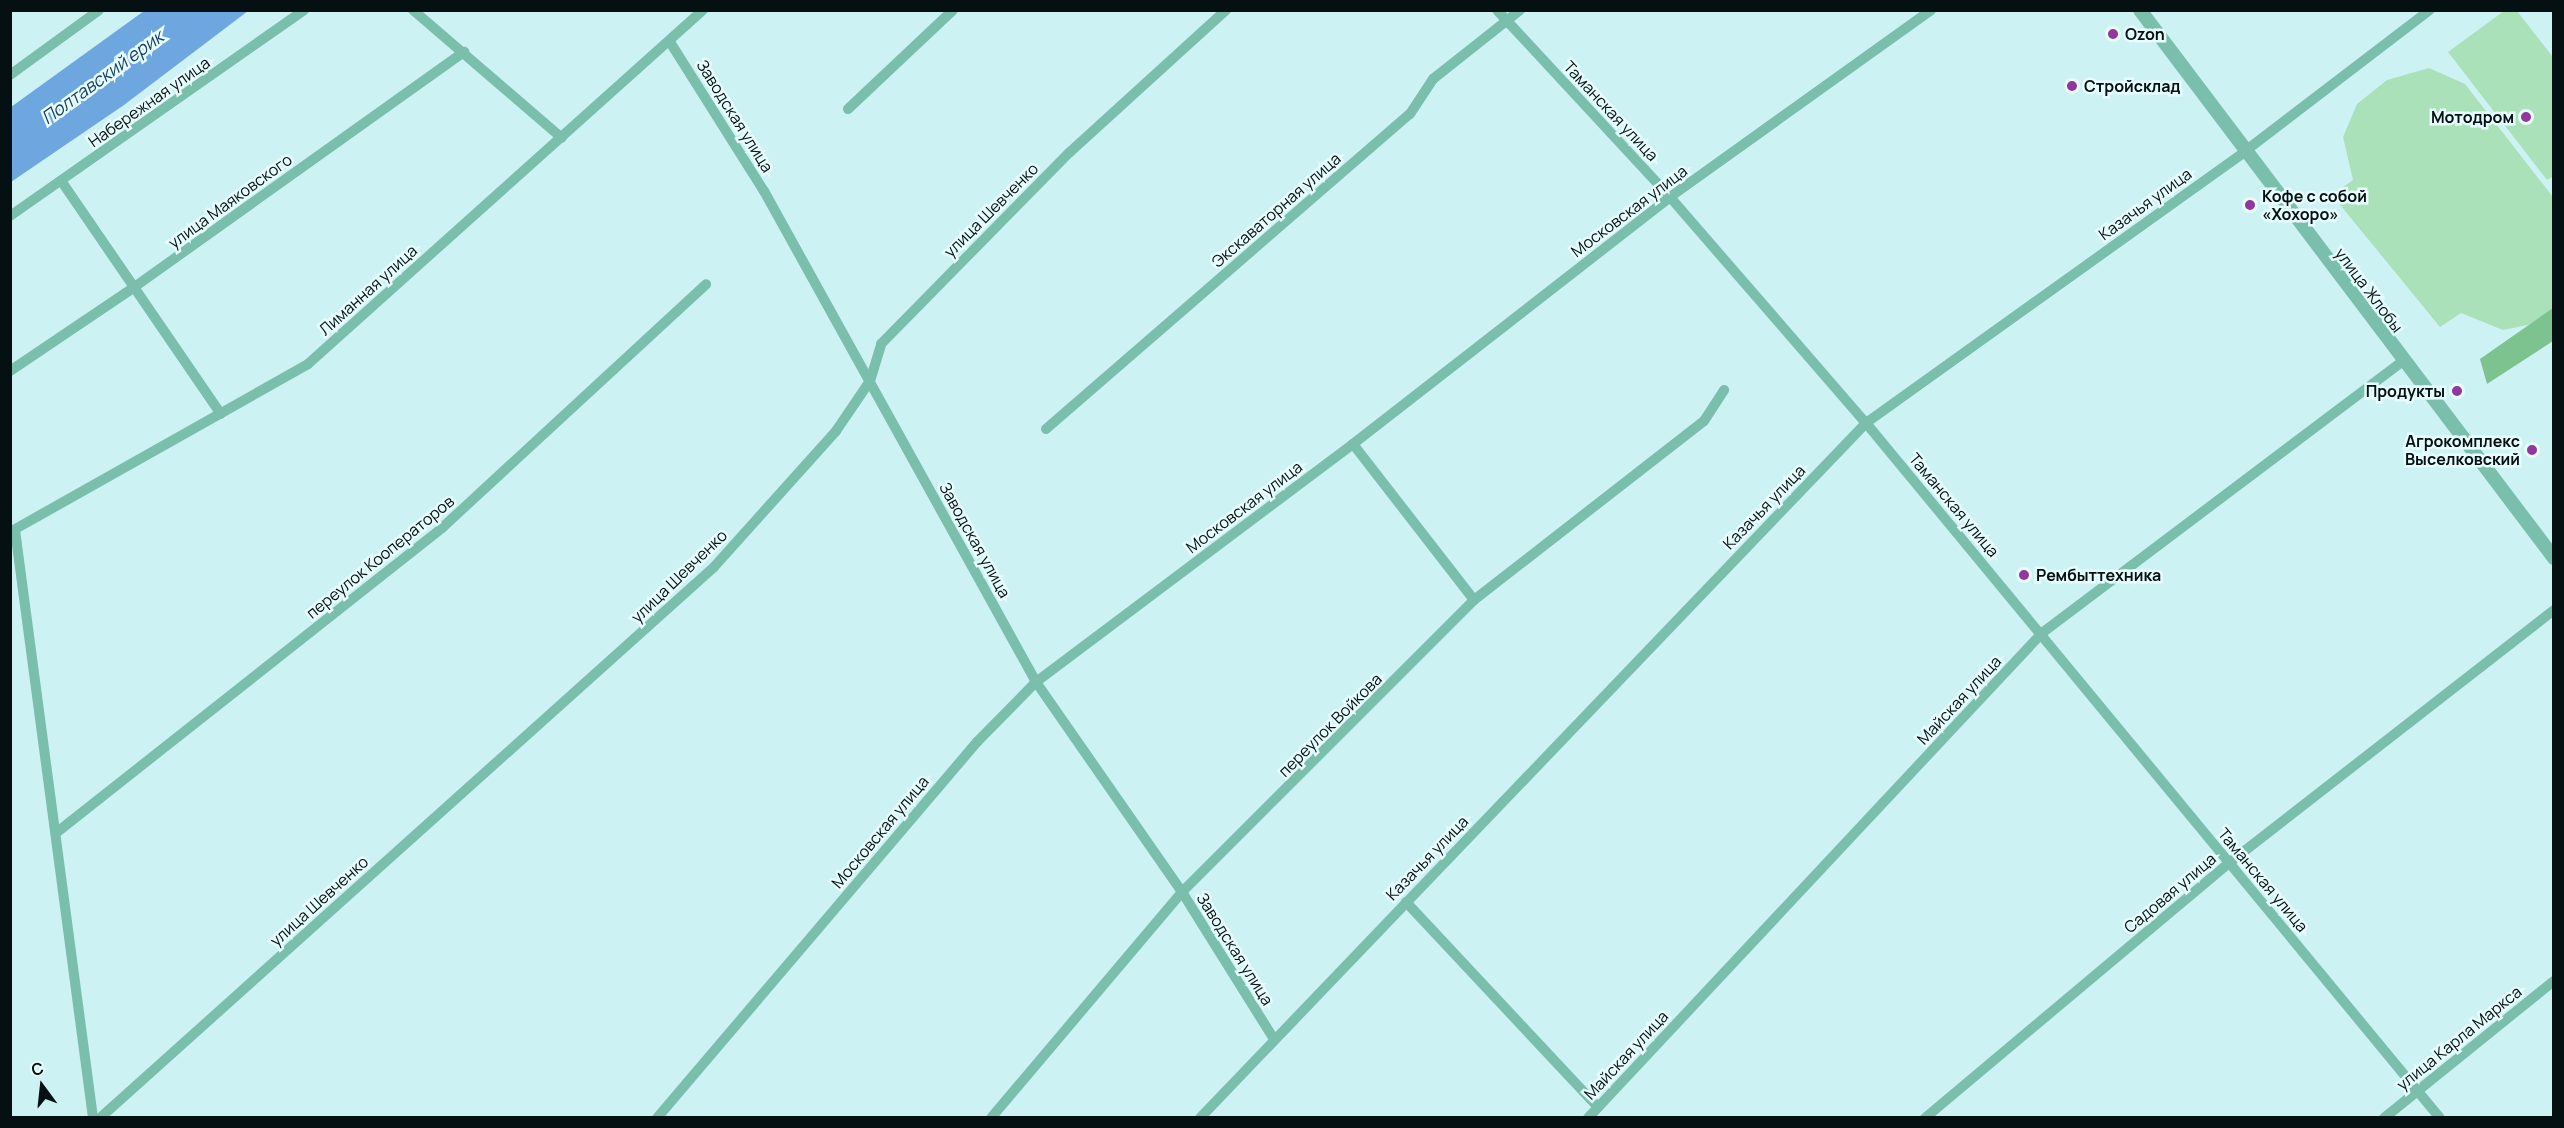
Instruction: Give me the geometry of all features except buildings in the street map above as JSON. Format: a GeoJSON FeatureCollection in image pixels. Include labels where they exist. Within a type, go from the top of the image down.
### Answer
{"type":"FeatureCollection","features":[{"type":"Feature","properties":{"kind":"street"},"geometry":{"type":"LineString","coordinates":[[10,75],[99,10]]}},
{"type":"Feature","properties":{"kind":"street","name":"Набережная улица"},"geometry":{"type":"LineString","coordinates":[[10,216],[62,182],[304,10]]}},
{"type":"Feature","properties":{"kind":"street"},"geometry":{"type":"LineString","coordinates":[[413,10],[562,138]]}},
{"type":"Feature","properties":{"kind":"street","name":"Лиманная улица"},"geometry":{"type":"LineString","coordinates":[[13,531],[308,364],[670,42],[703,10]]}},
{"type":"Feature","properties":{"kind":"street"},"geometry":{"type":"LineString","coordinates":[[848,110],[953,10]]}},
{"type":"Feature","properties":{"kind":"street","name":"улица Шевченко"},"geometry":{"type":"LineString","coordinates":[[100,1118],[714,567],[836,431],[870,381],[881,344],[1070,152],[1226,10]]}},
{"type":"Feature","properties":{"kind":"street","name":"Таманская улица"},"geometry":{"type":"LineString","coordinates":[[1497,10],[1670,197],[1866,423],[2042,633],[2440,1118]]}},
{"type":"Feature","properties":{"kind":"street","name":"Экскаваторная улица"},"geometry":{"type":"LineString","coordinates":[[1046,429],[1410,114],[1433,79],[1520,10]]}},
{"type":"Feature","properties":{"kind":"street","name":"Московская улица"},"geometry":{"type":"LineString","coordinates":[[657,1118],[977,742],[1036,682],[1353,444],[1670,197],[1931,10]]}},
{"type":"Feature","properties":{"kind":"street","name":"улица Жлобы"},"geometry":{"type":"LineString","coordinates":[[2140,10],[2244,152],[2553,558]]}},
{"type":"Feature","properties":{"kind":"street","name":"Казачья улица"},"geometry":{"type":"LineString","coordinates":[[1200,1118],[1866,423],[2244,152],[2430,10]]}},
{"type":"Feature","properties":{"kind":"street","name":"Заводская улица"},"geometry":{"type":"LineString","coordinates":[[670,42],[764,191],[1036,682],[1182,891],[1274,1039]]}},
{"type":"Feature","properties":{"kind":"street","name":"улица Маяковского"},"geometry":{"type":"LineString","coordinates":[[10,371],[133,288],[464,52]]}},
{"type":"Feature","properties":{"kind":"street"},"geometry":{"type":"LineString","coordinates":[[62,182],[221,414]]}},
{"type":"Feature","properties":{"kind":"street","name":"переулок Кооператоров"},"geometry":{"type":"LineString","coordinates":[[56,833],[443,527],[706,284]]}},
{"type":"Feature","properties":{"kind":"street","name":"Майская улица"},"geometry":{"type":"LineString","coordinates":[[1588,1117],[2042,633],[2403,361]]}},
{"type":"Feature","properties":{"kind":"street","name":"переулок Войкова"},"geometry":{"type":"LineString","coordinates":[[991,1118],[1182,891],[1474,600],[1704,421],[1724,390]]}},
{"type":"Feature","properties":{"kind":"street"},"geometry":{"type":"LineString","coordinates":[[1353,444],[1474,600]]}},
{"type":"Feature","properties":{"kind":"street"},"geometry":{"type":"LineString","coordinates":[[13,531],[56,833],[93,1118]]}},
{"type":"Feature","properties":{"kind":"street","name":"Садовая улица"},"geometry":{"type":"LineString","coordinates":[[1925,1118],[2229,863],[2553,610]]}},
{"type":"Feature","properties":{"kind":"street"},"geometry":{"type":"LineString","coordinates":[[1406,902],[1598,1107]]}},
{"type":"Feature","properties":{"kind":"street","name":"улица Карла Маркса"},"geometry":{"type":"LineString","coordinates":[[2384,1118],[2553,981]]}},
{"type":"Feature","properties":{"kind":"green space","name":"Мотодром"},"geometry":{"type":"Polygon","coordinates":[[[2504,11],[2517,11],[2553,57],[2554,176],[2547,180],[2448,52],[2504,11]]]}},
{"type":"Feature","properties":{"kind":"green space"},"geometry":{"type":"Polygon","coordinates":[[[2429,68],[2465,84],[2553,197],[2553,312],[2537,323],[2503,330],[2461,313],[2440,327],[2332,195],[2353,180],[2343,137],[2357,104],[2387,80],[2429,68]]]}},
{"type":"Feature","properties":{"kind":"green space"},"geometry":{"type":"Polygon","coordinates":[[[2553,308],[2553,341],[2487,384],[2480,359],[2553,308]]]}},
{"type":"Feature","properties":{"kind":"water","name":"Полтавский ерик"},"geometry":{"type":"Polygon","coordinates":[[[144,11],[248,11],[124,105],[11,182],[11,107],[144,11]]]}},
{"type":"Feature","properties":{"kind":"place","name":"Ozon"},"geometry":{"type":"Point","coordinates":[2113,34]}},
{"type":"Feature","properties":{"kind":"place","name":"Стройсклад"},"geometry":{"type":"Point","coordinates":[2072,86]}},
{"type":"Feature","properties":{"kind":"place","name":"Мотодром"},"geometry":{"type":"Point","coordinates":[2526,117]}},
{"type":"Feature","properties":{"kind":"place","name":"Кофе с собой «Хохоро»"},"geometry":{"type":"Point","coordinates":[2250,205]}},
{"type":"Feature","properties":{"kind":"place","name":"Продукты"},"geometry":{"type":"Point","coordinates":[2457,391]}},
{"type":"Feature","properties":{"kind":"place","name":"Агрокомплекс Выселковский"},"geometry":{"type":"Point","coordinates":[2532,450]}},
{"type":"Feature","properties":{"kind":"place","name":"Рембыттехника"},"geometry":{"type":"Point","coordinates":[2024,575]}}]}
